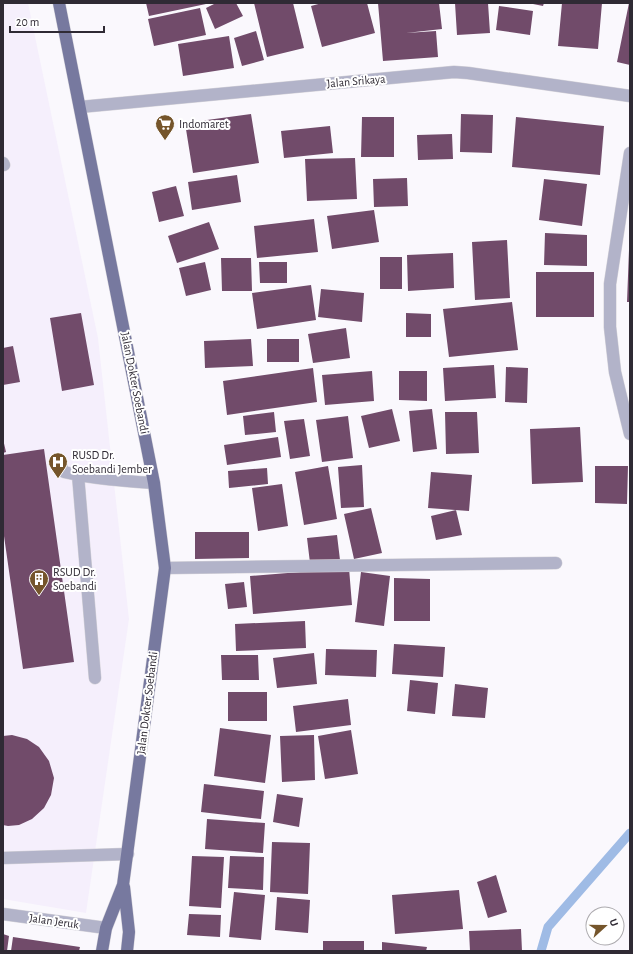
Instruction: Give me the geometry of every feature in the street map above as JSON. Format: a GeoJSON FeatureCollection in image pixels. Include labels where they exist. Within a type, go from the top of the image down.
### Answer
{"type":"FeatureCollection","features":[{"type":"Feature","properties":{"kind":"main road","name":"Jalan Dokter Soebandi"},"geometry":{"type":"LineString","coordinates":[[59,3],[154,483],[165,568],[123,886],[106,928],[102,951]]}},
{"type":"Feature","properties":{"kind":"main road","name":"Jalan Dokter Soebandi"},"geometry":{"type":"LineString","coordinates":[[123,886],[129,932],[127,951]]}},
{"type":"Feature","properties":{"kind":"street","name":"Jalan Srikaya"},"geometry":{"type":"LineString","coordinates":[[80,107],[454,72],[630,96]]}},
{"type":"Feature","properties":{"kind":"street"},"geometry":{"type":"LineString","coordinates":[[630,153],[610,284],[610,327],[615,372],[630,434]]}},
{"type":"Feature","properties":{"kind":"street"},"geometry":{"type":"LineString","coordinates":[[60,465],[64,472],[78,475],[104,479],[154,483]]}},
{"type":"Feature","properties":{"kind":"street"},"geometry":{"type":"LineString","coordinates":[[78,475],[95,678]]}},
{"type":"Feature","properties":{"kind":"street"},"geometry":{"type":"LineString","coordinates":[[165,568],[556,563]]}},
{"type":"Feature","properties":{"kind":"street"},"geometry":{"type":"LineString","coordinates":[[3,858],[128,854]]}},
{"type":"Feature","properties":{"kind":"street","name":"Jalan Jeruk"},"geometry":{"type":"LineString","coordinates":[[3,914],[106,928]]}},
{"type":"Feature","properties":{"kind":"shaded area","name":"RUSD Dr. Soebandi Jember"},"geometry":{"type":"Polygon","coordinates":[[[3,3],[28,3],[98,338],[129,619],[86,913],[3,899],[3,3]]]}},
{"type":"Feature","properties":{"kind":"building"},"geometry":{"type":"Polygon","coordinates":[[[146,3],[206,3],[206,4],[149,16],[146,3]]]}},
{"type":"Feature","properties":{"kind":"building"},"geometry":{"type":"Polygon","coordinates":[[[216,3],[236,3],[243,16],[215,29],[206,8],[216,3]]]}},
{"type":"Feature","properties":{"kind":"building"},"geometry":{"type":"Polygon","coordinates":[[[254,3],[293,3],[304,48],[267,57],[254,3]]]}},
{"type":"Feature","properties":{"kind":"building"},"geometry":{"type":"Polygon","coordinates":[[[322,3],[367,3],[375,33],[322,47],[311,6],[322,3]]]}},
{"type":"Feature","properties":{"kind":"building"},"geometry":{"type":"Polygon","coordinates":[[[378,3],[439,3],[442,29],[406,33],[436,31],[438,57],[383,61],[378,3]]]}},
{"type":"Feature","properties":{"kind":"building"},"geometry":{"type":"Polygon","coordinates":[[[455,3],[488,3],[490,33],[457,35],[455,3]]]}},
{"type":"Feature","properties":{"kind":"building"},"geometry":{"type":"Polygon","coordinates":[[[528,3],[544,3],[543,6],[528,3]]]}},
{"type":"Feature","properties":{"kind":"building"},"geometry":{"type":"Polygon","coordinates":[[[562,3],[602,3],[598,49],[558,46],[562,3]]]}},
{"type":"Feature","properties":{"kind":"building"},"geometry":{"type":"Polygon","coordinates":[[[630,3],[630,65],[617,62],[630,3]]]}},
{"type":"Feature","properties":{"kind":"building"},"geometry":{"type":"Polygon","coordinates":[[[499,6],[533,11],[530,35],[496,30],[499,6]]]}},
{"type":"Feature","properties":{"kind":"building"},"geometry":{"type":"Polygon","coordinates":[[[200,8],[206,35],[154,46],[148,19],[200,8]]]}},
{"type":"Feature","properties":{"kind":"building"},"geometry":{"type":"Polygon","coordinates":[[[256,31],[264,60],[242,66],[234,38],[256,31]]]}},
{"type":"Feature","properties":{"kind":"building"},"geometry":{"type":"Polygon","coordinates":[[[229,36],[234,68],[183,76],[178,44],[229,36]]]}},
{"type":"Feature","properties":{"kind":"building"},"geometry":{"type":"Polygon","coordinates":[[[251,114],[259,163],[193,173],[185,123],[251,114]]]}},
{"type":"Feature","properties":{"kind":"building"},"geometry":{"type":"Polygon","coordinates":[[[461,114],[493,115],[492,153],[460,152],[461,114]]]}},
{"type":"Feature","properties":{"kind":"building"},"geometry":{"type":"Polygon","coordinates":[[[362,117],[394,117],[394,157],[361,157],[362,117]]]}},
{"type":"Feature","properties":{"kind":"building"},"geometry":{"type":"Polygon","coordinates":[[[516,117],[604,126],[600,175],[512,167],[516,117]]]}},
{"type":"Feature","properties":{"kind":"building"},"geometry":{"type":"Polygon","coordinates":[[[330,126],[333,153],[284,158],[281,131],[330,126]]]}},
{"type":"Feature","properties":{"kind":"building"},"geometry":{"type":"Polygon","coordinates":[[[452,134],[453,159],[418,160],[417,135],[452,134]]]}},
{"type":"Feature","properties":{"kind":"building"},"geometry":{"type":"Polygon","coordinates":[[[355,158],[357,199],[307,201],[305,159],[355,158]]]}},
{"type":"Feature","properties":{"kind":"building"},"geometry":{"type":"Polygon","coordinates":[[[237,175],[241,202],[192,210],[188,182],[237,175]]]}},
{"type":"Feature","properties":{"kind":"building"},"geometry":{"type":"Polygon","coordinates":[[[407,178],[408,206],[374,207],[373,179],[407,178]]]}},
{"type":"Feature","properties":{"kind":"building"},"geometry":{"type":"Polygon","coordinates":[[[544,179],[587,184],[582,226],[539,220],[544,179]]]}},
{"type":"Feature","properties":{"kind":"building"},"geometry":{"type":"Polygon","coordinates":[[[176,186],[184,216],[159,222],[152,192],[176,186]]]}},
{"type":"Feature","properties":{"kind":"building"},"geometry":{"type":"Polygon","coordinates":[[[374,210],[379,242],[332,249],[327,216],[374,210]]]}},
{"type":"Feature","properties":{"kind":"building"},"geometry":{"type":"Polygon","coordinates":[[[314,219],[318,252],[257,258],[254,226],[314,219]]]}},
{"type":"Feature","properties":{"kind":"building"},"geometry":{"type":"Polygon","coordinates":[[[209,222],[219,249],[177,263],[168,236],[209,222]]]}},
{"type":"Feature","properties":{"kind":"building"},"geometry":{"type":"Polygon","coordinates":[[[545,233],[587,235],[587,266],[544,265],[545,233]]]}},
{"type":"Feature","properties":{"kind":"building"},"geometry":{"type":"Polygon","coordinates":[[[507,240],[510,298],[475,300],[472,242],[507,240]]]}},
{"type":"Feature","properties":{"kind":"building"},"geometry":{"type":"Polygon","coordinates":[[[629,250],[630,302],[627,302],[629,250]]]}},
{"type":"Feature","properties":{"kind":"building"},"geometry":{"type":"Polygon","coordinates":[[[453,253],[454,288],[408,291],[407,255],[453,253]]]}},
{"type":"Feature","properties":{"kind":"building"},"geometry":{"type":"Polygon","coordinates":[[[380,257],[402,257],[402,289],[380,289],[380,257]]]}},
{"type":"Feature","properties":{"kind":"building"},"geometry":{"type":"Polygon","coordinates":[[[221,258],[251,258],[252,291],[222,291],[221,258]]]}},
{"type":"Feature","properties":{"kind":"building"},"geometry":{"type":"Polygon","coordinates":[[[205,262],[211,290],[186,296],[179,268],[205,262]]]}},
{"type":"Feature","properties":{"kind":"building"},"geometry":{"type":"Polygon","coordinates":[[[259,262],[287,262],[287,283],[260,283],[259,262]]]}},
{"type":"Feature","properties":{"kind":"building"},"geometry":{"type":"Polygon","coordinates":[[[536,272],[594,272],[594,317],[536,317],[536,272]]]}},
{"type":"Feature","properties":{"kind":"building"},"geometry":{"type":"Polygon","coordinates":[[[311,285],[316,320],[257,329],[252,293],[311,285]]]}},
{"type":"Feature","properties":{"kind":"building"},"geometry":{"type":"Polygon","coordinates":[[[321,289],[364,293],[362,322],[318,317],[321,289]]]}},
{"type":"Feature","properties":{"kind":"building"},"geometry":{"type":"Polygon","coordinates":[[[512,302],[518,350],[449,357],[443,309],[512,302]]]}},
{"type":"Feature","properties":{"kind":"building"},"geometry":{"type":"Polygon","coordinates":[[[81,313],[94,385],[62,391],[50,318],[81,313]]]}},
{"type":"Feature","properties":{"kind":"building"},"geometry":{"type":"Polygon","coordinates":[[[406,313],[431,314],[431,337],[406,337],[406,313]]]}},
{"type":"Feature","properties":{"kind":"building"},"geometry":{"type":"Polygon","coordinates":[[[346,328],[350,358],[313,363],[308,334],[346,328]]]}},
{"type":"Feature","properties":{"kind":"building"},"geometry":{"type":"Polygon","coordinates":[[[251,339],[253,366],[205,368],[204,341],[251,339]]]}},
{"type":"Feature","properties":{"kind":"building"},"geometry":{"type":"Polygon","coordinates":[[[267,339],[299,339],[299,362],[267,362],[267,339]]]}},
{"type":"Feature","properties":{"kind":"building"},"geometry":{"type":"Polygon","coordinates":[[[13,346],[20,382],[3,385],[3,348],[13,346]]]}},
{"type":"Feature","properties":{"kind":"building"},"geometry":{"type":"Polygon","coordinates":[[[494,365],[496,398],[445,401],[443,368],[494,365]]]}},
{"type":"Feature","properties":{"kind":"building"},"geometry":{"type":"Polygon","coordinates":[[[506,367],[528,368],[527,403],[505,402],[506,367]]]}},
{"type":"Feature","properties":{"kind":"building"},"geometry":{"type":"Polygon","coordinates":[[[313,368],[317,402],[227,415],[223,381],[313,368]]]}},
{"type":"Feature","properties":{"kind":"building"},"geometry":{"type":"Polygon","coordinates":[[[372,371],[374,401],[325,405],[322,375],[372,371]]]}},
{"type":"Feature","properties":{"kind":"building"},"geometry":{"type":"Polygon","coordinates":[[[399,371],[427,371],[427,401],[399,400],[399,371]]]}},
{"type":"Feature","properties":{"kind":"building"},"geometry":{"type":"Polygon","coordinates":[[[392,409],[400,441],[369,448],[361,416],[392,409]]]}},
{"type":"Feature","properties":{"kind":"building"},"geometry":{"type":"Polygon","coordinates":[[[432,409],[437,449],[413,452],[409,411],[432,409]]]}},
{"type":"Feature","properties":{"kind":"building"},"geometry":{"type":"Polygon","coordinates":[[[274,412],[276,432],[245,435],[243,416],[274,412]]]}},
{"type":"Feature","properties":{"kind":"building"},"geometry":{"type":"Polygon","coordinates":[[[445,412],[477,412],[479,453],[446,454],[445,412]]]}},
{"type":"Feature","properties":{"kind":"building"},"geometry":{"type":"Polygon","coordinates":[[[348,416],[353,458],[322,462],[316,420],[348,416]]]}},
{"type":"Feature","properties":{"kind":"building"},"geometry":{"type":"Polygon","coordinates":[[[304,419],[310,456],[290,459],[284,421],[304,419]]]}},
{"type":"Feature","properties":{"kind":"building"},"geometry":{"type":"Polygon","coordinates":[[[580,427],[583,482],[532,484],[530,429],[580,427]]]}},
{"type":"Feature","properties":{"kind":"building"},"geometry":{"type":"Polygon","coordinates":[[[278,437],[281,457],[227,465],[224,445],[278,437]]]}},
{"type":"Feature","properties":{"kind":"building"},"geometry":{"type":"Polygon","coordinates":[[[3,439],[6,452],[3,453],[3,439]]]}},
{"type":"Feature","properties":{"kind":"building","name":"RSUD Dr. Soebandi"},"geometry":{"type":"Polygon","coordinates":[[[44,449],[74,662],[23,669],[3,529],[3,455],[44,449]]]}},
{"type":"Feature","properties":{"kind":"building"},"geometry":{"type":"Polygon","coordinates":[[[362,465],[364,507],[341,508],[338,467],[362,465]]]}},
{"type":"Feature","properties":{"kind":"building"},"geometry":{"type":"Polygon","coordinates":[[[328,466],[337,519],[304,525],[295,472],[328,466]]]}},
{"type":"Feature","properties":{"kind":"building"},"geometry":{"type":"Polygon","coordinates":[[[595,466],[628,466],[627,504],[595,503],[595,466]]]}},
{"type":"Feature","properties":{"kind":"building"},"geometry":{"type":"Polygon","coordinates":[[[267,468],[268,484],[229,488],[228,471],[267,468]]]}},
{"type":"Feature","properties":{"kind":"building"},"geometry":{"type":"Polygon","coordinates":[[[431,472],[472,475],[469,511],[428,508],[431,472]]]}},
{"type":"Feature","properties":{"kind":"building"},"geometry":{"type":"Polygon","coordinates":[[[282,484],[288,526],[258,531],[252,488],[282,484]]]}},
{"type":"Feature","properties":{"kind":"building"},"geometry":{"type":"Polygon","coordinates":[[[371,508],[382,553],[354,559],[344,514],[371,508]]]}},
{"type":"Feature","properties":{"kind":"building"},"geometry":{"type":"Polygon","coordinates":[[[456,510],[462,535],[436,540],[431,516],[456,510]]]}},
{"type":"Feature","properties":{"kind":"building"},"geometry":{"type":"Polygon","coordinates":[[[195,532],[249,532],[249,558],[195,559],[195,532]]]}},
{"type":"Feature","properties":{"kind":"building"},"geometry":{"type":"Polygon","coordinates":[[[337,535],[340,560],[310,563],[307,538],[337,535]]]}},
{"type":"Feature","properties":{"kind":"building"},"geometry":{"type":"Polygon","coordinates":[[[349,568],[352,605],[253,614],[250,576],[349,568]]]}},
{"type":"Feature","properties":{"kind":"building"},"geometry":{"type":"Polygon","coordinates":[[[361,572],[390,576],[384,626],[355,622],[361,572]]]}},
{"type":"Feature","properties":{"kind":"building"},"geometry":{"type":"Polygon","coordinates":[[[394,578],[430,579],[430,621],[394,621],[394,578]]]}},
{"type":"Feature","properties":{"kind":"building"},"geometry":{"type":"Polygon","coordinates":[[[244,582],[247,607],[228,609],[225,584],[244,582]]]}},
{"type":"Feature","properties":{"kind":"building"},"geometry":{"type":"Polygon","coordinates":[[[305,621],[306,648],[236,651],[235,624],[305,621]]]}},
{"type":"Feature","properties":{"kind":"building"},"geometry":{"type":"Polygon","coordinates":[[[394,644],[445,647],[443,677],[392,674],[394,644]]]}},
{"type":"Feature","properties":{"kind":"building"},"geometry":{"type":"Polygon","coordinates":[[[326,649],[377,650],[376,677],[325,675],[326,649]]]}},
{"type":"Feature","properties":{"kind":"building"},"geometry":{"type":"Polygon","coordinates":[[[314,653],[317,684],[277,688],[273,658],[314,653]]]}},
{"type":"Feature","properties":{"kind":"building"},"geometry":{"type":"Polygon","coordinates":[[[221,655],[258,655],[259,680],[222,680],[221,655]]]}},
{"type":"Feature","properties":{"kind":"building"},"geometry":{"type":"Polygon","coordinates":[[[410,680],[438,683],[435,714],[407,711],[410,680]]]}},
{"type":"Feature","properties":{"kind":"building"},"geometry":{"type":"Polygon","coordinates":[[[455,684],[488,688],[485,718],[452,716],[455,684]]]}},
{"type":"Feature","properties":{"kind":"building"},"geometry":{"type":"Polygon","coordinates":[[[228,692],[267,692],[267,721],[228,721],[228,692]]]}},
{"type":"Feature","properties":{"kind":"building"},"geometry":{"type":"Polygon","coordinates":[[[348,699],[351,725],[296,732],[293,706],[348,699]]]}},
{"type":"Feature","properties":{"kind":"building"},"geometry":{"type":"Polygon","coordinates":[[[220,728],[271,735],[265,783],[214,776],[220,728]]]}},
{"type":"Feature","properties":{"kind":"building"},"geometry":{"type":"Polygon","coordinates":[[[351,730],[358,774],[325,779],[318,736],[351,730]]]}},
{"type":"Feature","properties":{"kind":"building"},"geometry":{"type":"Polygon","coordinates":[[[12,735],[27,739],[39,747],[49,761],[54,778],[51,795],[44,808],[32,819],[19,825],[8,826],[3,825],[3,736],[12,735]]]}},
{"type":"Feature","properties":{"kind":"building"},"geometry":{"type":"Polygon","coordinates":[[[314,735],[315,780],[282,782],[280,736],[314,735]]]}},
{"type":"Feature","properties":{"kind":"building"},"geometry":{"type":"Polygon","coordinates":[[[204,784],[264,791],[261,819],[201,812],[204,784]]]}},
{"type":"Feature","properties":{"kind":"building"},"geometry":{"type":"Polygon","coordinates":[[[277,794],[303,798],[299,827],[273,822],[277,794]]]}},
{"type":"Feature","properties":{"kind":"building"},"geometry":{"type":"Polygon","coordinates":[[[207,819],[265,823],[263,853],[205,849],[207,819]]]}},
{"type":"Feature","properties":{"kind":"building"},"geometry":{"type":"Polygon","coordinates":[[[272,842],[310,843],[308,894],[270,892],[272,842]]]}},
{"type":"Feature","properties":{"kind":"building"},"geometry":{"type":"Polygon","coordinates":[[[192,856],[224,857],[221,908],[189,906],[192,856]]]}},
{"type":"Feature","properties":{"kind":"building"},"geometry":{"type":"Polygon","coordinates":[[[230,856],[264,857],[263,890],[228,888],[230,856]]]}},
{"type":"Feature","properties":{"kind":"building"},"geometry":{"type":"Polygon","coordinates":[[[496,875],[507,912],[488,918],[477,882],[496,875]]]}},
{"type":"Feature","properties":{"kind":"building"},"geometry":{"type":"Polygon","coordinates":[[[459,890],[463,929],[395,934],[392,895],[459,890]]]}},
{"type":"Feature","properties":{"kind":"building"},"geometry":{"type":"Polygon","coordinates":[[[234,892],[265,895],[261,940],[229,937],[234,892]]]}},
{"type":"Feature","properties":{"kind":"building"},"geometry":{"type":"Polygon","coordinates":[[[277,897],[310,900],[308,933],[275,930],[277,897]]]}},
{"type":"Feature","properties":{"kind":"building"},"geometry":{"type":"Polygon","coordinates":[[[189,914],[221,915],[220,937],[187,935],[189,914]]]}},
{"type":"Feature","properties":{"kind":"building"},"geometry":{"type":"Polygon","coordinates":[[[521,929],[522,951],[470,951],[469,931],[521,929]]]}},
{"type":"Feature","properties":{"kind":"building"},"geometry":{"type":"Polygon","coordinates":[[[3,934],[9,936],[7,951],[3,951],[3,934]]]}},
{"type":"Feature","properties":{"kind":"building"},"geometry":{"type":"Polygon","coordinates":[[[13,937],[80,947],[79,951],[11,951],[13,937]]]}},
{"type":"Feature","properties":{"kind":"building"},"geometry":{"type":"Polygon","coordinates":[[[323,941],[364,941],[364,951],[323,951],[323,941]]]}},
{"type":"Feature","properties":{"kind":"building"},"geometry":{"type":"Polygon","coordinates":[[[382,942],[427,947],[426,951],[382,951],[382,942]]]}},
{"type":"Feature","properties":{"kind":"waterway"},"geometry":{"type":"LineString","coordinates":[[541,951],[548,927],[630,833]]}},
{"type":"Feature","properties":{"kind":"place","name":"Indomaret"},"geometry":{"type":"Point","coordinates":[165,141]}},
{"type":"Feature","properties":{"kind":"place","name":"RUSD Dr. Soebandi Jember"},"geometry":{"type":"Point","coordinates":[58,479]}},
{"type":"Feature","properties":{"kind":"place","name":"RSUD Dr. Soebandi"},"geometry":{"type":"Point","coordinates":[39,596]}}]}
